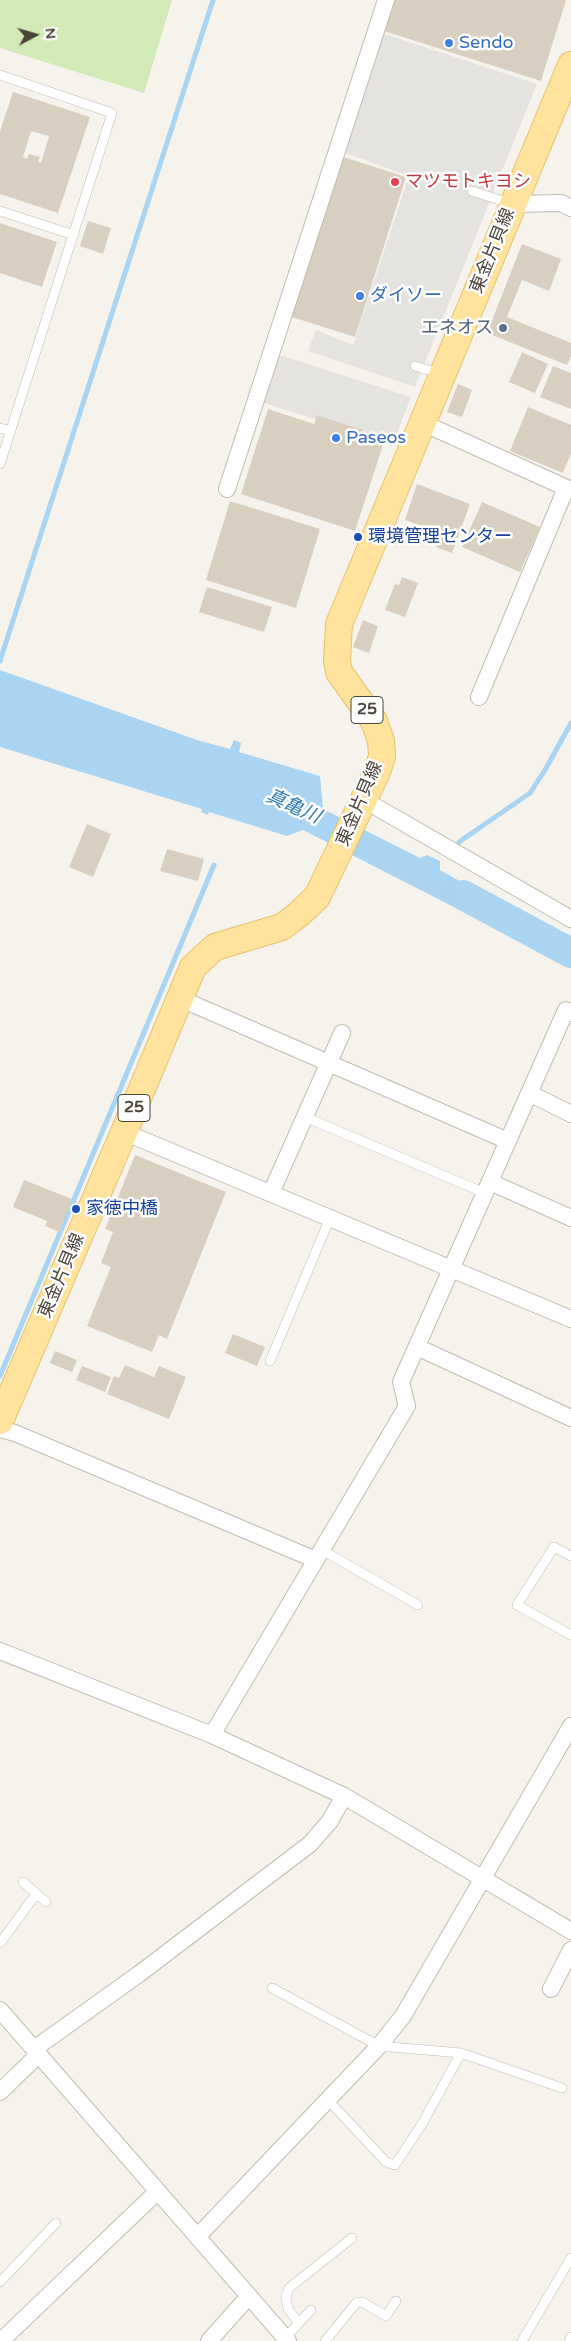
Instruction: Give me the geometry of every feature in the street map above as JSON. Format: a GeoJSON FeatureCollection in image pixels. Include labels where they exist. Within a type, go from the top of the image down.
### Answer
{"type":"FeatureCollection","features":[{"type":"Feature","properties":{"kind":"main road","name":"東金片貝線"},"geometry":{"type":"LineString","coordinates":[[0,1420],[193,967],[215,947],[282,927],[317,897],[364,800],[382,756],[380,741],[374,721],[339,672],[337,660],[339,624],[571,65]]}},
{"type":"Feature","properties":{"kind":"street"},"geometry":{"type":"LineString","coordinates":[[228,489],[386,0]]}},
{"type":"Feature","properties":{"kind":"street"},"geometry":{"type":"LineString","coordinates":[[512,204],[561,203],[571,208]]}},
{"type":"Feature","properties":{"kind":"street"},"geometry":{"type":"LineString","coordinates":[[423,423],[569,485],[479,697]]}},
{"type":"Feature","properties":{"kind":"street"},"geometry":{"type":"LineString","coordinates":[[364,800],[571,919]]}},
{"type":"Feature","properties":{"kind":"street"},"geometry":{"type":"LineString","coordinates":[[179,998],[508,1141]]}},
{"type":"Feature","properties":{"kind":"street"},"geometry":{"type":"LineString","coordinates":[[212,1735],[406,1406],[401,1382],[566,1010],[571,1012]]}},
{"type":"Feature","properties":{"kind":"street"},"geometry":{"type":"LineString","coordinates":[[271,1193],[342,1033]]}},
{"type":"Feature","properties":{"kind":"street"},"geometry":{"type":"LineString","coordinates":[[529,1093],[571,1114]]}},
{"type":"Feature","properties":{"kind":"street"},"geometry":{"type":"LineString","coordinates":[[124,1132],[571,1319]]}},
{"type":"Feature","properties":{"kind":"street"},"geometry":{"type":"LineString","coordinates":[[488,1187],[571,1218]]}},
{"type":"Feature","properties":{"kind":"street"},"geometry":{"type":"LineString","coordinates":[[417,1347],[571,1418]]}},
{"type":"Feature","properties":{"kind":"street"},"geometry":{"type":"LineString","coordinates":[[0,1430],[15,1433],[319,1555]]}},
{"type":"Feature","properties":{"kind":"street"},"geometry":{"type":"LineString","coordinates":[[0,1651],[212,1735],[344,1796],[571,1931]]}},
{"type":"Feature","properties":{"kind":"street"},"geometry":{"type":"LineString","coordinates":[[198,2236],[379,2046],[403,2016],[571,1726]]}},
{"type":"Feature","properties":{"kind":"street"},"geometry":{"type":"LineString","coordinates":[[0,2092],[36,2052],[310,1844],[330,1821],[344,1796]]}},
{"type":"Feature","properties":{"kind":"street"},"geometry":{"type":"LineString","coordinates":[[551,1989],[571,1950]]}},
{"type":"Feature","properties":{"kind":"street"},"geometry":{"type":"LineString","coordinates":[[0,2010],[287,2340]]}},
{"type":"Feature","properties":{"kind":"street"},"geometry":{"type":"LineString","coordinates":[[3,2339],[158,2191]]}},
{"type":"Feature","properties":{"kind":"street"},"geometry":{"type":"LineString","coordinates":[[209,2341],[249,2296]]}},
{"type":"Feature","properties":{"kind":"lane"},"geometry":{"type":"LineString","coordinates":[[0,75],[112,113],[0,464]]}},
{"type":"Feature","properties":{"kind":"lane"},"geometry":{"type":"LineString","coordinates":[[472,190],[512,204]]}},
{"type":"Feature","properties":{"kind":"lane"},"geometry":{"type":"LineString","coordinates":[[0,211],[74,235]]}},
{"type":"Feature","properties":{"kind":"lane"},"geometry":{"type":"LineString","coordinates":[[415,366],[443,375]]}},
{"type":"Feature","properties":{"kind":"lane"},"geometry":{"type":"LineString","coordinates":[[0,428],[11,431]]}},
{"type":"Feature","properties":{"kind":"lane"},"geometry":{"type":"LineString","coordinates":[[305,1117],[488,1187]]}},
{"type":"Feature","properties":{"kind":"lane"},"geometry":{"type":"LineString","coordinates":[[270,1361],[330,1218]]}},
{"type":"Feature","properties":{"kind":"lane"},"geometry":{"type":"LineString","coordinates":[[571,1556],[554,1547],[516,1605],[571,1635]]}},
{"type":"Feature","properties":{"kind":"lane"},"geometry":{"type":"LineString","coordinates":[[319,1555],[418,1605]]}},
{"type":"Feature","properties":{"kind":"lane"},"geometry":{"type":"LineString","coordinates":[[23,1882],[46,1902]]}},
{"type":"Feature","properties":{"kind":"lane"},"geometry":{"type":"LineString","coordinates":[[0,1943],[36,1894]]}},
{"type":"Feature","properties":{"kind":"lane"},"geometry":{"type":"LineString","coordinates":[[272,1988],[379,2046],[461,2053],[562,2088]]}},
{"type":"Feature","properties":{"kind":"lane"},"geometry":{"type":"LineString","coordinates":[[328,2100],[386,2162],[395,2165],[422,2124],[461,2053]]}},
{"type":"Feature","properties":{"kind":"lane"},"geometry":{"type":"LineString","coordinates":[[0,2282],[56,2223]]}},
{"type":"Feature","properties":{"kind":"lane"},"geometry":{"type":"LineString","coordinates":[[299,2323],[288,2308],[286,2297],[289,2288],[352,2238]]}},
{"type":"Feature","properties":{"kind":"lane"},"geometry":{"type":"LineString","coordinates":[[522,2341],[571,2258]]}},
{"type":"Feature","properties":{"kind":"lane"},"geometry":{"type":"LineString","coordinates":[[325,2341],[354,2304],[362,2302],[386,2316],[396,2301]]}},
{"type":"Feature","properties":{"kind":"lane"},"geometry":{"type":"LineString","coordinates":[[287,2340],[299,2323],[312,2310]]}},
{"type":"Feature","properties":{"kind":"lane"},"geometry":{"type":"LineString","coordinates":[[569,2341],[571,2337]]}},
{"type":"Feature","properties":{"kind":"green space"},"geometry":{"type":"Polygon","coordinates":[[[0,0],[172,0],[144,93],[0,48],[0,0]]]}},
{"type":"Feature","properties":{"kind":"shaded area"},"geometry":{"type":"Polygon","coordinates":[[[382,33],[537,84],[415,387],[308,351],[316,330],[353,345],[409,176],[345,153],[382,33]]]}},
{"type":"Feature","properties":{"kind":"shaded area"},"geometry":{"type":"Polygon","coordinates":[[[280,355],[411,397],[393,444],[261,402],[280,355]]]}},
{"type":"Feature","properties":{"kind":"water"},"geometry":{"type":"Polygon","coordinates":[[[0,670],[197,740],[230,749],[234,740],[241,743],[239,752],[320,776],[323,809],[420,858],[427,855],[440,861],[440,870],[504,906],[491,926],[303,830],[287,836],[209,812],[208,815],[201,812],[202,809],[0,747],[0,670]]]}},
{"type":"Feature","properties":{"kind":"building"},"geometry":{"type":"Polygon","coordinates":[[[394,0],[566,0],[541,81],[384,31],[394,0]]]}},
{"type":"Feature","properties":{"kind":"building"},"geometry":{"type":"Polygon","coordinates":[[[13,92],[90,117],[58,213],[0,194],[0,131],[13,92]],[[31,131],[23,157],[27,159],[29,154],[40,157],[38,162],[41,163],[49,136],[31,131]]]}},
{"type":"Feature","properties":{"kind":"building"},"geometry":{"type":"Polygon","coordinates":[[[340,156],[406,177],[355,337],[289,316],[340,156]]]}},
{"type":"Feature","properties":{"kind":"building"},"geometry":{"type":"Polygon","coordinates":[[[88,221],[111,228],[103,254],[80,246],[88,221]]]}},
{"type":"Feature","properties":{"kind":"building"},"geometry":{"type":"Polygon","coordinates":[[[0,223],[57,242],[42,287],[0,273],[0,223]]]}},
{"type":"Feature","properties":{"kind":"building"},"geometry":{"type":"Polygon","coordinates":[[[522,244],[561,259],[549,291],[522,280],[507,317],[571,343],[571,356],[567,365],[487,333],[522,244]]]}},
{"type":"Feature","properties":{"kind":"building"},"geometry":{"type":"Polygon","coordinates":[[[522,352],[548,364],[535,393],[509,382],[522,352]]]}},
{"type":"Feature","properties":{"kind":"building"},"geometry":{"type":"Polygon","coordinates":[[[553,366],[571,373],[571,409],[540,397],[553,366]]]}},
{"type":"Feature","properties":{"kind":"building"},"geometry":{"type":"Polygon","coordinates":[[[458,384],[472,390],[462,417],[447,412],[458,384]]]}},
{"type":"Feature","properties":{"kind":"building"},"geometry":{"type":"Polygon","coordinates":[[[528,407],[571,425],[571,453],[563,473],[510,451],[528,407]]]}},
{"type":"Feature","properties":{"kind":"building"},"geometry":{"type":"Polygon","coordinates":[[[268,409],[314,424],[317,415],[363,430],[360,438],[383,445],[355,531],[241,494],[268,409]]]}},
{"type":"Feature","properties":{"kind":"building"},"geometry":{"type":"Polygon","coordinates":[[[417,484],[470,504],[452,553],[436,547],[441,533],[405,520],[417,484]]]}},
{"type":"Feature","properties":{"kind":"building"},"geometry":{"type":"Polygon","coordinates":[[[230,501],[320,529],[296,608],[206,580],[230,501]]]}},
{"type":"Feature","properties":{"kind":"building"},"geometry":{"type":"Polygon","coordinates":[[[482,502],[540,527],[520,572],[462,547],[482,502]]]}},
{"type":"Feature","properties":{"kind":"building"},"geometry":{"type":"Polygon","coordinates":[[[402,577],[418,583],[405,617],[385,610],[395,584],[399,585],[402,577]]]}},
{"type":"Feature","properties":{"kind":"building"},"geometry":{"type":"Polygon","coordinates":[[[207,587],[272,607],[264,632],[199,612],[207,587]]]}},
{"type":"Feature","properties":{"kind":"building"},"geometry":{"type":"Polygon","coordinates":[[[363,620],[378,626],[369,653],[353,647],[363,620]]]}},
{"type":"Feature","properties":{"kind":"building"},"geometry":{"type":"Polygon","coordinates":[[[87,824],[111,834],[93,877],[69,867],[87,824]]]}},
{"type":"Feature","properties":{"kind":"building"},"geometry":{"type":"Polygon","coordinates":[[[167,849],[204,859],[198,881],[160,871],[167,849]]]}},
{"type":"Feature","properties":{"kind":"building"},"geometry":{"type":"Polygon","coordinates":[[[135,1155],[226,1192],[167,1339],[159,1335],[152,1352],[87,1326],[111,1267],[101,1263],[113,1232],[105,1229],[135,1155]]]}},
{"type":"Feature","properties":{"kind":"building"},"geometry":{"type":"Polygon","coordinates":[[[24,1180],[72,1199],[59,1232],[45,1226],[47,1221],[13,1207],[24,1180]]]}},
{"type":"Feature","properties":{"kind":"building"},"geometry":{"type":"Polygon","coordinates":[[[233,1334],[265,1347],[257,1366],[225,1353],[233,1334]]]}},
{"type":"Feature","properties":{"kind":"building"},"geometry":{"type":"Polygon","coordinates":[[[55,1351],[77,1360],[72,1372],[50,1363],[55,1351]]]}},
{"type":"Feature","properties":{"kind":"building"},"geometry":{"type":"Polygon","coordinates":[[[125,1365],[154,1377],[159,1366],[186,1377],[169,1419],[107,1394],[114,1376],[119,1378],[125,1365]]]}},
{"type":"Feature","properties":{"kind":"building"},"geometry":{"type":"Polygon","coordinates":[[[82,1366],[111,1377],[105,1392],[76,1380],[82,1366]]]}},
{"type":"Feature","properties":{"kind":"waterway"},"geometry":{"type":"LineString","coordinates":[[0,661],[213,0]]}},
{"type":"Feature","properties":{"kind":"waterway"},"geometry":{"type":"LineString","coordinates":[[459,842],[530,793],[571,723]]}},
{"type":"Feature","properties":{"kind":"waterway"},"geometry":{"type":"LineString","coordinates":[[0,1376],[214,865]]}},
{"type":"Feature","properties":{"kind":"waterway","name":"真亀川"},"geometry":{"type":"LineString","coordinates":[[463,895],[571,953]]}},
{"type":"Feature","properties":{"kind":"place","name":"Sendo"},"geometry":{"type":"Point","coordinates":[449,43]}},
{"type":"Feature","properties":{"kind":"place","name":"マツモトキヨシ"},"geometry":{"type":"Point","coordinates":[395,182]}},
{"type":"Feature","properties":{"kind":"place","name":"ダイソー"},"geometry":{"type":"Point","coordinates":[360,296]}},
{"type":"Feature","properties":{"kind":"place","name":"エネオス"},"geometry":{"type":"Point","coordinates":[503,328]}},
{"type":"Feature","properties":{"kind":"place","name":"Paseos"},"geometry":{"type":"Point","coordinates":[336,438]}},
{"type":"Feature","properties":{"kind":"place","name":"環境管理センター"},"geometry":{"type":"Point","coordinates":[358,537]}},
{"type":"Feature","properties":{"kind":"place","name":"家徳中橋"},"geometry":{"type":"Point","coordinates":[76,1209]}}]}
